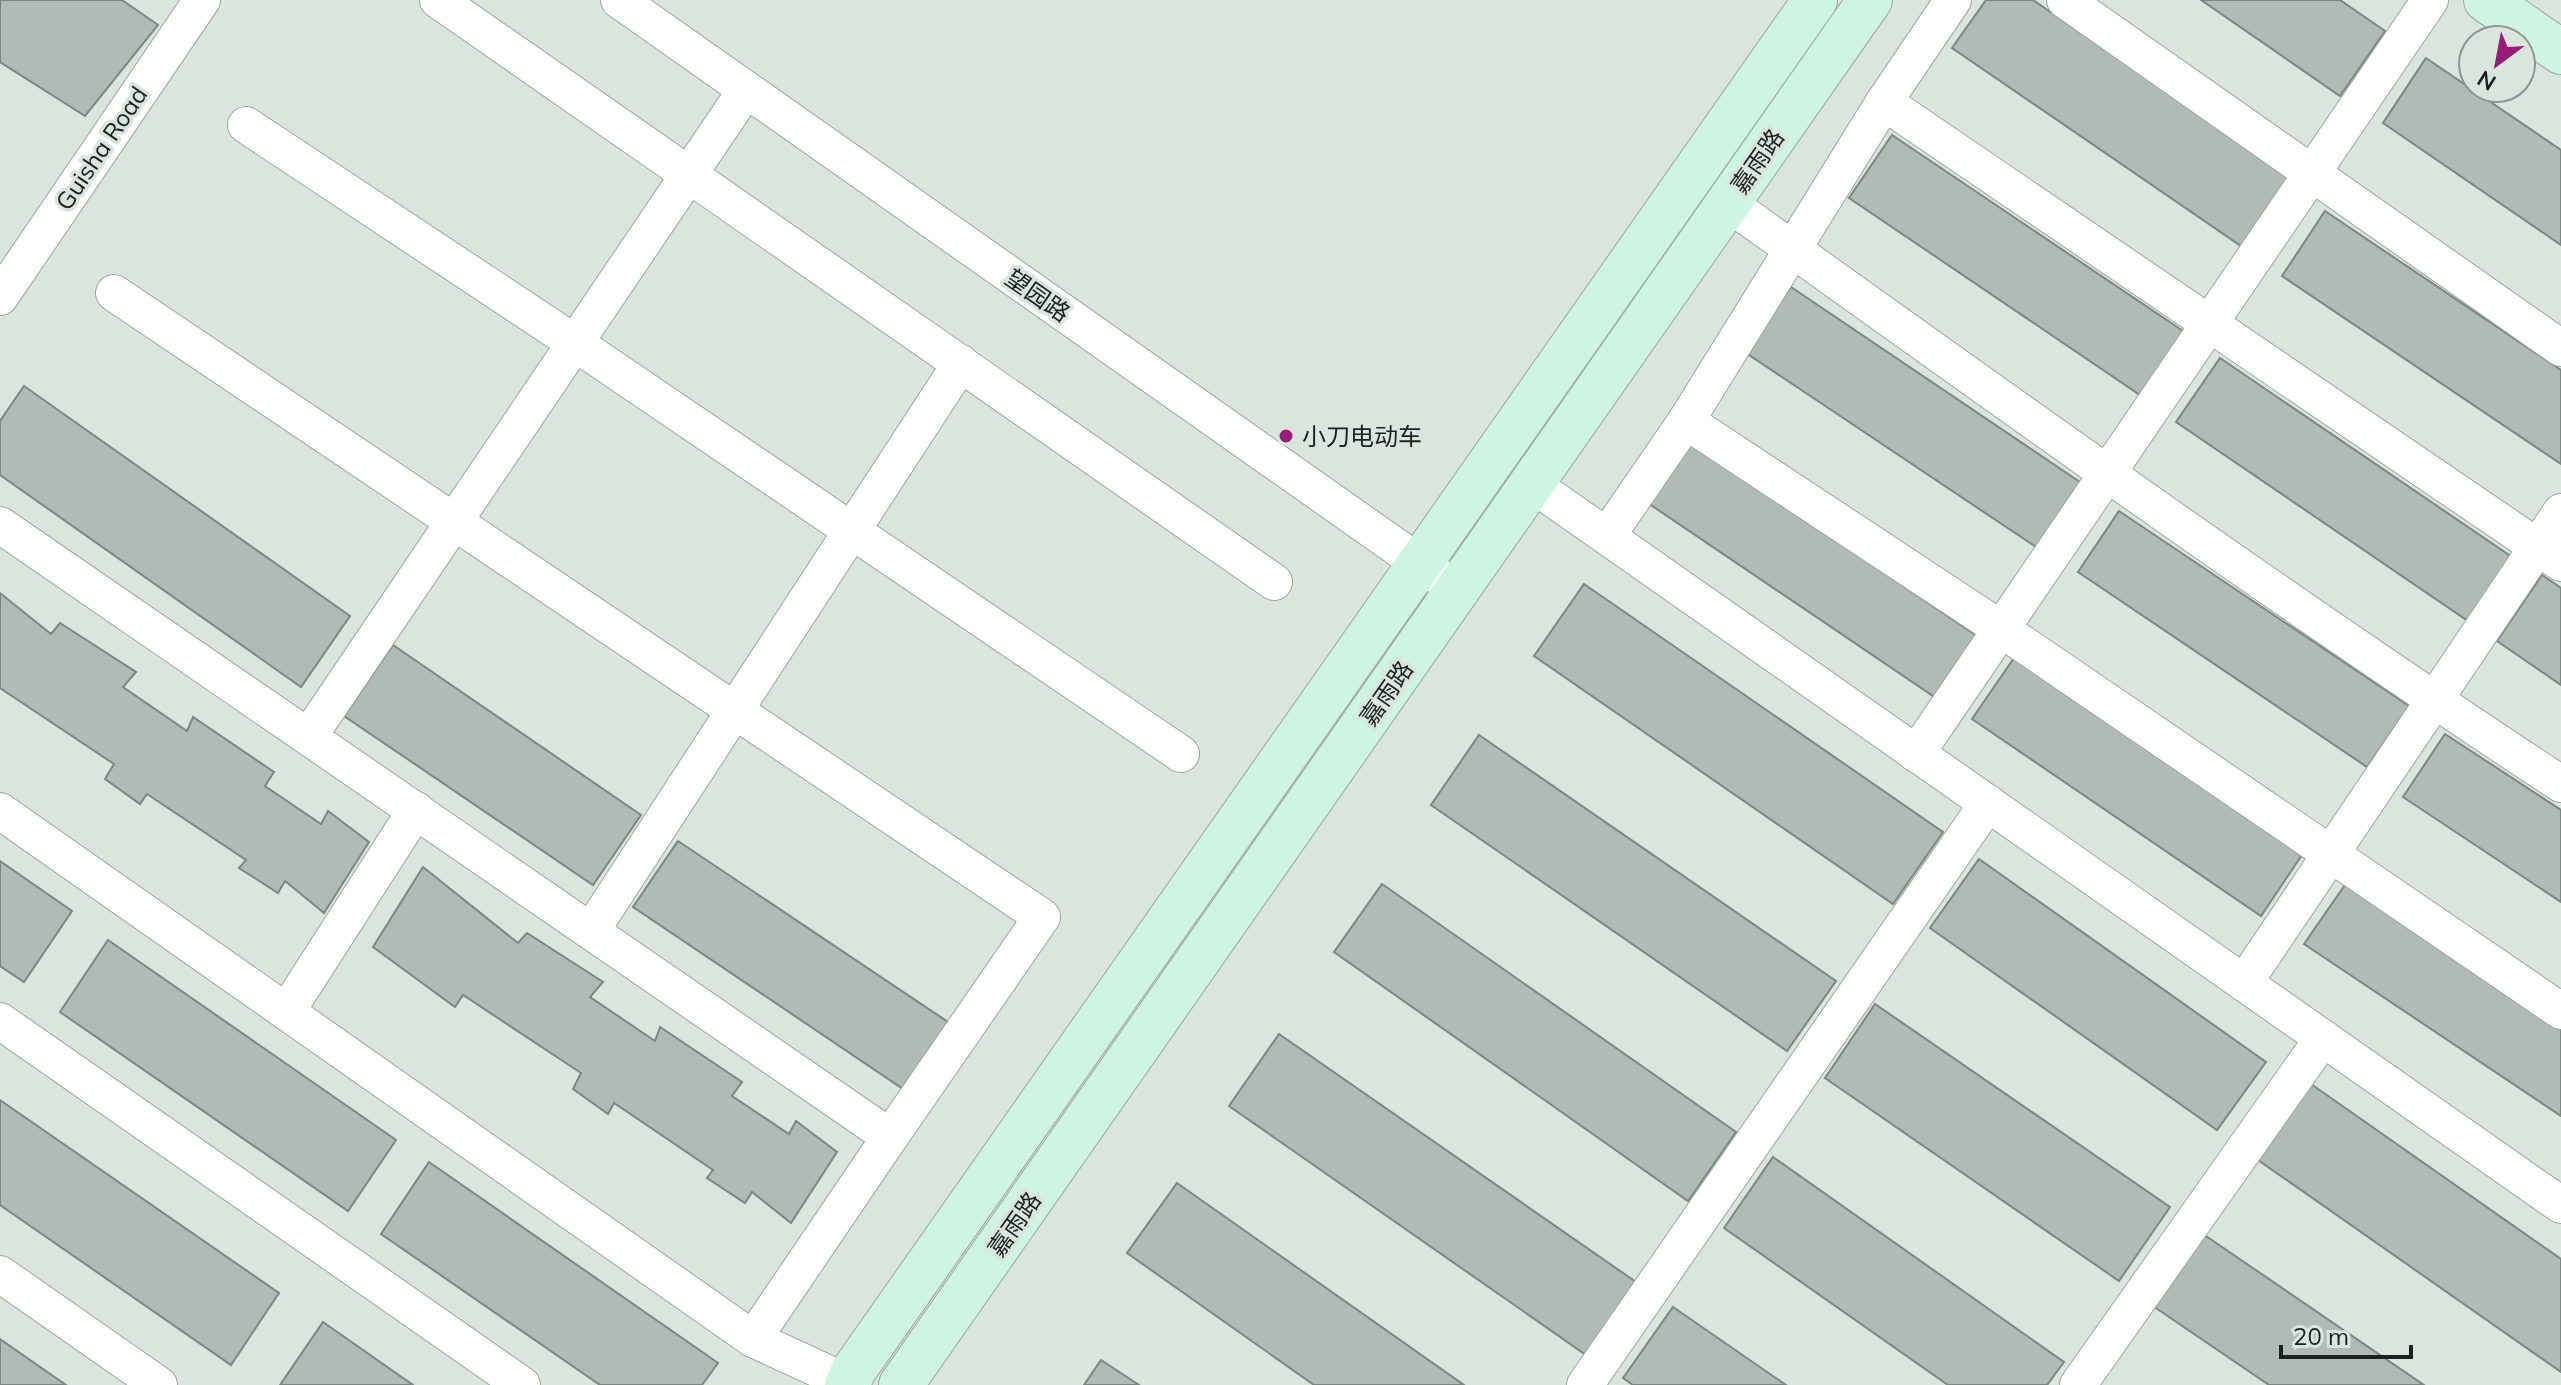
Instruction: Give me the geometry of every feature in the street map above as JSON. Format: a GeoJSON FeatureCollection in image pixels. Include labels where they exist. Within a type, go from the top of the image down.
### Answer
{"type":"FeatureCollection","features":[{"type":"Feature","properties":{"kind":"main road","name":"嘉雨路"},"geometry":{"type":"LineString","coordinates":[[849,1385],[877,1337],[1815,0]]}},
{"type":"Feature","properties":{"kind":"main road","name":"嘉雨路"},"geometry":{"type":"LineString","coordinates":[[901,1385],[1870,0]]}},
{"type":"Feature","properties":{"kind":"main road"},"geometry":{"type":"LineString","coordinates":[[2486,0],[2561,52]]}},
{"type":"Feature","properties":{"kind":"street","name":"Guisha Road"},"geometry":{"type":"LineString","coordinates":[[0,297],[202,0]]}},
{"type":"Feature","properties":{"kind":"street"},"geometry":{"type":"LineString","coordinates":[[438,0],[1274,582]]}},
{"type":"Feature","properties":{"kind":"street","name":"望园路"},"geometry":{"type":"LineString","coordinates":[[619,0],[1457,591]]}},
{"type":"Feature","properties":{"kind":"street"},"geometry":{"type":"LineString","coordinates":[[1607,536],[1686,421],[1884,102],[1953,0]]}},
{"type":"Feature","properties":{"kind":"street"},"geometry":{"type":"LineString","coordinates":[[2065,0],[2561,348]]}},
{"type":"Feature","properties":{"kind":"street"},"geometry":{"type":"LineString","coordinates":[[1916,754],[2430,0]]}},
{"type":"Feature","properties":{"kind":"street"},"geometry":{"type":"LineString","coordinates":[[309,736],[746,90]]}},
{"type":"Feature","properties":{"kind":"street"},"geometry":{"type":"LineString","coordinates":[[1884,102],[2549,555]]}},
{"type":"Feature","properties":{"kind":"street"},"geometry":{"type":"LineString","coordinates":[[246,125],[575,343],[1181,754]]}},
{"type":"Feature","properties":{"kind":"street"},"geometry":{"type":"LineString","coordinates":[[1728,203],[2106,474],[2561,784]]}},
{"type":"Feature","properties":{"kind":"street"},"geometry":{"type":"LineString","coordinates":[[114,293],[1042,917],[753,1339]]}},
{"type":"Feature","properties":{"kind":"street"},"geometry":{"type":"LineString","coordinates":[[591,931],[961,363]]}},
{"type":"Feature","properties":{"kind":"street"},"geometry":{"type":"LineString","coordinates":[[1686,421],[2001,629],[2561,1011]]}},
{"type":"Feature","properties":{"kind":"street"},"geometry":{"type":"LineString","coordinates":[[1532,484],[2561,1205]]}},
{"type":"Feature","properties":{"kind":"street"},"geometry":{"type":"LineString","coordinates":[[2244,983],[2434,700],[2549,555],[2561,512]]}},
{"type":"Feature","properties":{"kind":"street"},"geometry":{"type":"LineString","coordinates":[[0,525],[890,1137]]}},
{"type":"Feature","properties":{"kind":"street"},"geometry":{"type":"LineString","coordinates":[[1585,1385],[1988,803]]}},
{"type":"Feature","properties":{"kind":"street"},"geometry":{"type":"LineString","coordinates":[[287,1011],[416,810]]}},
{"type":"Feature","properties":{"kind":"street"},"geometry":{"type":"LineString","coordinates":[[0,811],[753,1339],[849,1385]]}},
{"type":"Feature","properties":{"kind":"street"},"geometry":{"type":"LineString","coordinates":[[0,1021],[522,1385]]}},
{"type":"Feature","properties":{"kind":"street"},"geometry":{"type":"LineString","coordinates":[[2078,1385],[2323,1038]]}},
{"type":"Feature","properties":{"kind":"street"},"geometry":{"type":"LineString","coordinates":[[0,1274],[159,1385]]}},
{"type":"Feature","properties":{"kind":"building"},"geometry":{"type":"Polygon","coordinates":[[[0,0],[122,0],[158,25],[85,116],[0,62],[0,0]]]}},
{"type":"Feature","properties":{"kind":"building"},"geometry":{"type":"Polygon","coordinates":[[[1986,0],[2033,0],[2289,176],[2241,246],[1952,48],[1986,0]]]}},
{"type":"Feature","properties":{"kind":"building"},"geometry":{"type":"Polygon","coordinates":[[[2201,0],[2340,0],[2385,31],[2340,96],[2201,0]]]}},
{"type":"Feature","properties":{"kind":"building"},"geometry":{"type":"Polygon","coordinates":[[[2426,58],[2457,79],[2457,104],[2494,104],[2561,150],[2561,245],[2383,123],[2426,58]]]}},
{"type":"Feature","properties":{"kind":"building"},"geometry":{"type":"Polygon","coordinates":[[[1892,135],[2183,331],[2140,395],[1849,198],[1892,135]]]}},
{"type":"Feature","properties":{"kind":"building"},"geometry":{"type":"Polygon","coordinates":[[[2325,211],[2561,370],[2561,464],[2282,276],[2325,211]]]}},
{"type":"Feature","properties":{"kind":"building"},"geometry":{"type":"Polygon","coordinates":[[[1791,287],[2080,482],[2036,547],[1746,353],[1791,287]]]}},
{"type":"Feature","properties":{"kind":"building"},"geometry":{"type":"Polygon","coordinates":[[[2220,358],[2512,557],[2468,621],[2176,422],[2220,358]]]}},
{"type":"Feature","properties":{"kind":"building"},"geometry":{"type":"Polygon","coordinates":[[[24,386],[350,616],[301,687],[0,475],[0,421],[24,386]]]}},
{"type":"Feature","properties":{"kind":"building"},"geometry":{"type":"Polygon","coordinates":[[[1681,436],[1977,636],[1936,698],[1639,497],[1681,436]]]}},
{"type":"Feature","properties":{"kind":"building"},"geometry":{"type":"Polygon","coordinates":[[[2119,511],[2409,706],[2367,767],[2078,572],[2119,511]]]}},
{"type":"Feature","properties":{"kind":"building"},"geometry":{"type":"Polygon","coordinates":[[[2542,575],[2561,588],[2561,685],[2497,641],[2542,575]]]}},
{"type":"Feature","properties":{"kind":"building"},"geometry":{"type":"Polygon","coordinates":[[[1584,584],[1943,832],[1893,904],[1534,656],[1584,584]]]}},
{"type":"Feature","properties":{"kind":"building"},"geometry":{"type":"Polygon","coordinates":[[[0,593],[51,634],[60,623],[136,672],[123,687],[187,731],[193,717],[274,772],[265,786],[321,824],[328,811],[369,842],[324,913],[285,881],[278,893],[239,868],[246,860],[147,794],[140,804],[105,779],[114,764],[0,688],[0,593]]]}},
{"type":"Feature","properties":{"kind":"building"},"geometry":{"type":"Polygon","coordinates":[[[393,645],[641,815],[593,885],[344,716],[393,645]]]}},
{"type":"Feature","properties":{"kind":"building"},"geometry":{"type":"Polygon","coordinates":[[[2014,658],[2302,855],[2261,916],[1972,719],[2014,658]]]}},
{"type":"Feature","properties":{"kind":"building"},"geometry":{"type":"Polygon","coordinates":[[[2445,734],[2561,810],[2561,902],[2403,797],[2445,734]]]}},
{"type":"Feature","properties":{"kind":"building"},"geometry":{"type":"Polygon","coordinates":[[[1479,735],[1836,981],[1787,1051],[1431,805],[1479,735]]]}},
{"type":"Feature","properties":{"kind":"building"},"geometry":{"type":"Polygon","coordinates":[[[678,841],[960,1030],[915,1097],[633,907],[678,841]]]}},
{"type":"Feature","properties":{"kind":"building"},"geometry":{"type":"Polygon","coordinates":[[[1979,859],[2266,1062],[2217,1130],[1930,928],[1979,859]]]}},
{"type":"Feature","properties":{"kind":"building"},"geometry":{"type":"Polygon","coordinates":[[[0,861],[72,911],[24,982],[0,966],[0,861]]]}},
{"type":"Feature","properties":{"kind":"building"},"geometry":{"type":"Polygon","coordinates":[[[423,867],[518,943],[527,933],[603,982],[590,997],[655,1041],[660,1027],[742,1082],[732,1096],[789,1134],[796,1121],[837,1152],[791,1223],[752,1192],[745,1203],[707,1178],[713,1170],[614,1103],[608,1114],[573,1089],[581,1073],[463,995],[455,1007],[373,947],[423,867]]]}},
{"type":"Feature","properties":{"kind":"building"},"geometry":{"type":"Polygon","coordinates":[[[1382,884],[1736,1132],[1688,1201],[1334,952],[1382,884]]]}},
{"type":"Feature","properties":{"kind":"building"},"geometry":{"type":"Polygon","coordinates":[[[2345,885],[2561,1029],[2561,1116],[2304,944],[2345,885]]]}},
{"type":"Feature","properties":{"kind":"building"},"geometry":{"type":"Polygon","coordinates":[[[108,940],[396,1140],[348,1211],[60,1012],[108,940]]]}},
{"type":"Feature","properties":{"kind":"building"},"geometry":{"type":"Polygon","coordinates":[[[1875,1004],[2170,1207],[2119,1281],[1825,1078],[1875,1004]]]}},
{"type":"Feature","properties":{"kind":"building"},"geometry":{"type":"Polygon","coordinates":[[[1279,1034],[1636,1282],[1586,1355],[1229,1106],[1279,1034]]]}},
{"type":"Feature","properties":{"kind":"building"},"geometry":{"type":"Polygon","coordinates":[[[2311,1084],[2561,1259],[2561,1372],[2258,1160],[2311,1084]]]}},
{"type":"Feature","properties":{"kind":"building"},"geometry":{"type":"Polygon","coordinates":[[[0,1100],[279,1293],[231,1365],[0,1205],[0,1100]]]}},
{"type":"Feature","properties":{"kind":"building"},"geometry":{"type":"Polygon","coordinates":[[[1773,1157],[2064,1362],[2047,1385],[1948,1385],[1724,1228],[1773,1157]]]}},
{"type":"Feature","properties":{"kind":"building"},"geometry":{"type":"Polygon","coordinates":[[[429,1162],[718,1363],[702,1385],[600,1385],[381,1234],[429,1162]]]}},
{"type":"Feature","properties":{"kind":"building"},"geometry":{"type":"Polygon","coordinates":[[[1177,1183],[1464,1385],[1314,1385],[1127,1253],[1177,1183]]]}},
{"type":"Feature","properties":{"kind":"building"},"geometry":{"type":"Polygon","coordinates":[[[2203,1234],[2424,1385],[2269,1385],[2153,1306],[2203,1234]]]}},
{"type":"Feature","properties":{"kind":"building"},"geometry":{"type":"Polygon","coordinates":[[[1673,1307],[1786,1385],[1633,1385],[1623,1378],[1673,1307]]]}},
{"type":"Feature","properties":{"kind":"building"},"geometry":{"type":"Polygon","coordinates":[[[323,1322],[413,1385],[280,1385],[323,1322]]]}},
{"type":"Feature","properties":{"kind":"building"},"geometry":{"type":"Polygon","coordinates":[[[0,1339],[66,1385],[0,1385],[0,1339]]]}},
{"type":"Feature","properties":{"kind":"building"},"geometry":{"type":"Polygon","coordinates":[[[1101,1360],[1139,1385],[1084,1385],[1101,1360]]]}},
{"type":"Feature","properties":{"kind":"place","name":"小刀电动车"},"geometry":{"type":"Point","coordinates":[1286,436]}}]}
